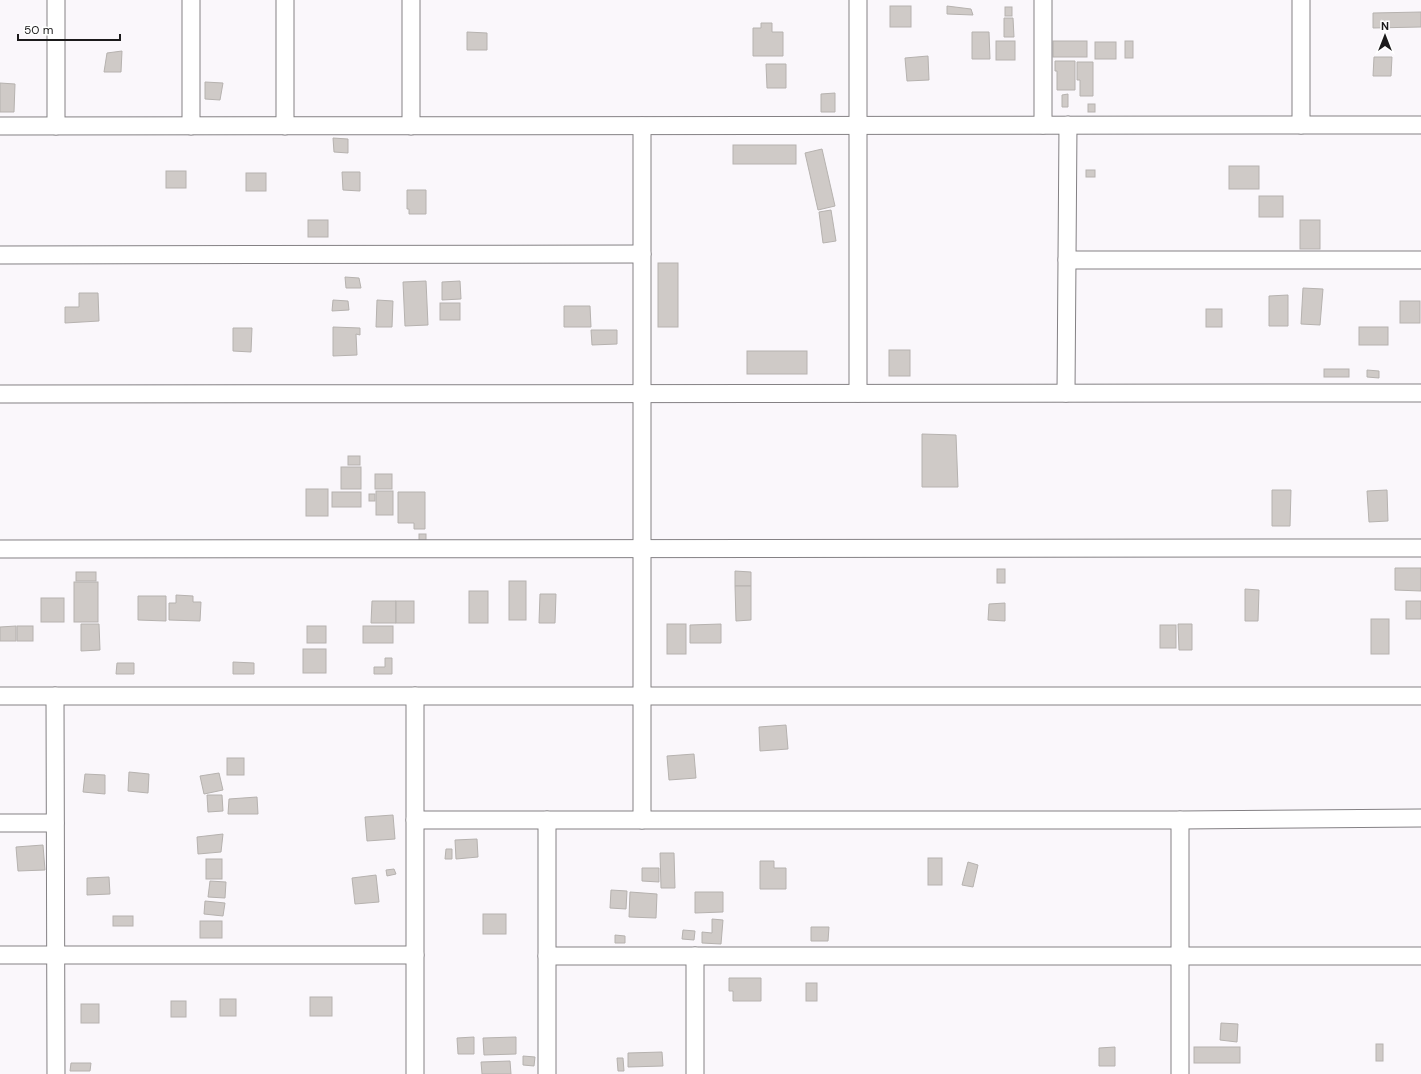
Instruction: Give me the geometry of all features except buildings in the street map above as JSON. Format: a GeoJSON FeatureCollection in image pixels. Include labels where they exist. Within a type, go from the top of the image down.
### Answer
{"type":"FeatureCollection","features":[{"type":"Feature","properties":{"kind":"street"},"geometry":{"type":"LineString","coordinates":[[56,0],[56,126]]}},
{"type":"Feature","properties":{"kind":"street"},"geometry":{"type":"LineString","coordinates":[[191,0],[191,126]]}},
{"type":"Feature","properties":{"kind":"street"},"geometry":{"type":"LineString","coordinates":[[285,0],[285,126]]}},
{"type":"Feature","properties":{"kind":"street"},"geometry":{"type":"LineString","coordinates":[[411,0],[411,126]]}},
{"type":"Feature","properties":{"kind":"street"},"geometry":{"type":"LineString","coordinates":[[858,0],[858,393]]}},
{"type":"Feature","properties":{"kind":"street"},"geometry":{"type":"LineString","coordinates":[[1043,0],[1043,125]]}},
{"type":"Feature","properties":{"kind":"street"},"geometry":{"type":"LineString","coordinates":[[1301,0],[1301,125]]}},
{"type":"Feature","properties":{"kind":"street"},"geometry":{"type":"LineString","coordinates":[[1066,393],[1068,125]]}},
{"type":"Feature","properties":{"kind":"street"},"geometry":{"type":"LineString","coordinates":[[0,126],[1421,125]]}},
{"type":"Feature","properties":{"kind":"street"},"geometry":{"type":"LineString","coordinates":[[642,126],[642,820]]}},
{"type":"Feature","properties":{"kind":"street"},"geometry":{"type":"LineString","coordinates":[[0,255],[642,254]]}},
{"type":"Feature","properties":{"kind":"street"},"geometry":{"type":"LineString","coordinates":[[1067,260],[1421,260]]}},
{"type":"Feature","properties":{"kind":"street"},"geometry":{"type":"LineString","coordinates":[[0,394],[1421,393]]}},
{"type":"Feature","properties":{"kind":"street"},"geometry":{"type":"LineString","coordinates":[[0,549],[1421,548]]}},
{"type":"Feature","properties":{"kind":"street"},"geometry":{"type":"LineString","coordinates":[[0,696],[1421,696]]}},
{"type":"Feature","properties":{"kind":"street"},"geometry":{"type":"LineString","coordinates":[[56,696],[56,1074]]}},
{"type":"Feature","properties":{"kind":"street"},"geometry":{"type":"LineString","coordinates":[[415,696],[415,1074]]}},
{"type":"Feature","properties":{"kind":"street"},"geometry":{"type":"LineString","coordinates":[[415,820],[1180,820],[1421,818]]}},
{"type":"Feature","properties":{"kind":"street"},"geometry":{"type":"LineString","coordinates":[[547,820],[547,1074]]}},
{"type":"Feature","properties":{"kind":"street"},"geometry":{"type":"LineString","coordinates":[[1180,820],[1180,1074]]}},
{"type":"Feature","properties":{"kind":"street"},"geometry":{"type":"LineString","coordinates":[[0,823],[56,823]]}},
{"type":"Feature","properties":{"kind":"street"},"geometry":{"type":"LineString","coordinates":[[0,955],[415,955]]}},
{"type":"Feature","properties":{"kind":"street"},"geometry":{"type":"LineString","coordinates":[[547,956],[1421,956]]}},
{"type":"Feature","properties":{"kind":"street"},"geometry":{"type":"LineString","coordinates":[[695,956],[695,1074]]}}]}
